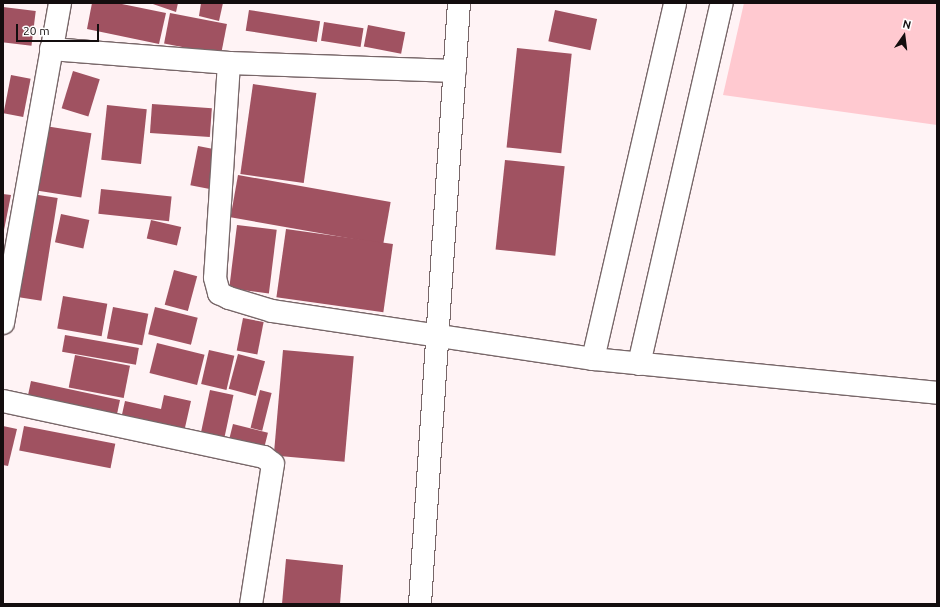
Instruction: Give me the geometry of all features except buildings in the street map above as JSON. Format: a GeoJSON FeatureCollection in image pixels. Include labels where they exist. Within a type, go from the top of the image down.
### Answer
{"type":"FeatureCollection","features":[{"type":"Feature","properties":{"kind":"street"},"geometry":{"type":"LineString","coordinates":[[3,323],[60,3]]}},
{"type":"Feature","properties":{"kind":"street"},"geometry":{"type":"LineString","coordinates":[[420,604],[440,338],[459,3]]}},
{"type":"Feature","properties":{"kind":"street"},"geometry":{"type":"LineString","coordinates":[[593,359],[675,3]]}},
{"type":"Feature","properties":{"kind":"street"},"geometry":{"type":"LineString","coordinates":[[639,364],[722,3]]}},
{"type":"Feature","properties":{"kind":"street"},"geometry":{"type":"LineString","coordinates":[[51,49],[229,63],[455,71]]}},
{"type":"Feature","properties":{"kind":"street"},"geometry":{"type":"LineString","coordinates":[[229,63],[215,278],[219,293],[272,311],[440,338],[593,359],[937,393]]}},
{"type":"Feature","properties":{"kind":"street"},"geometry":{"type":"LineString","coordinates":[[3,401],[264,457],[272,464],[274,474],[251,604]]}},
{"type":"Feature","properties":{"kind":"shaded area"},"geometry":{"type":"Polygon","coordinates":[[[744,3],[937,3],[937,125],[723,95],[744,3]]]}}]}
